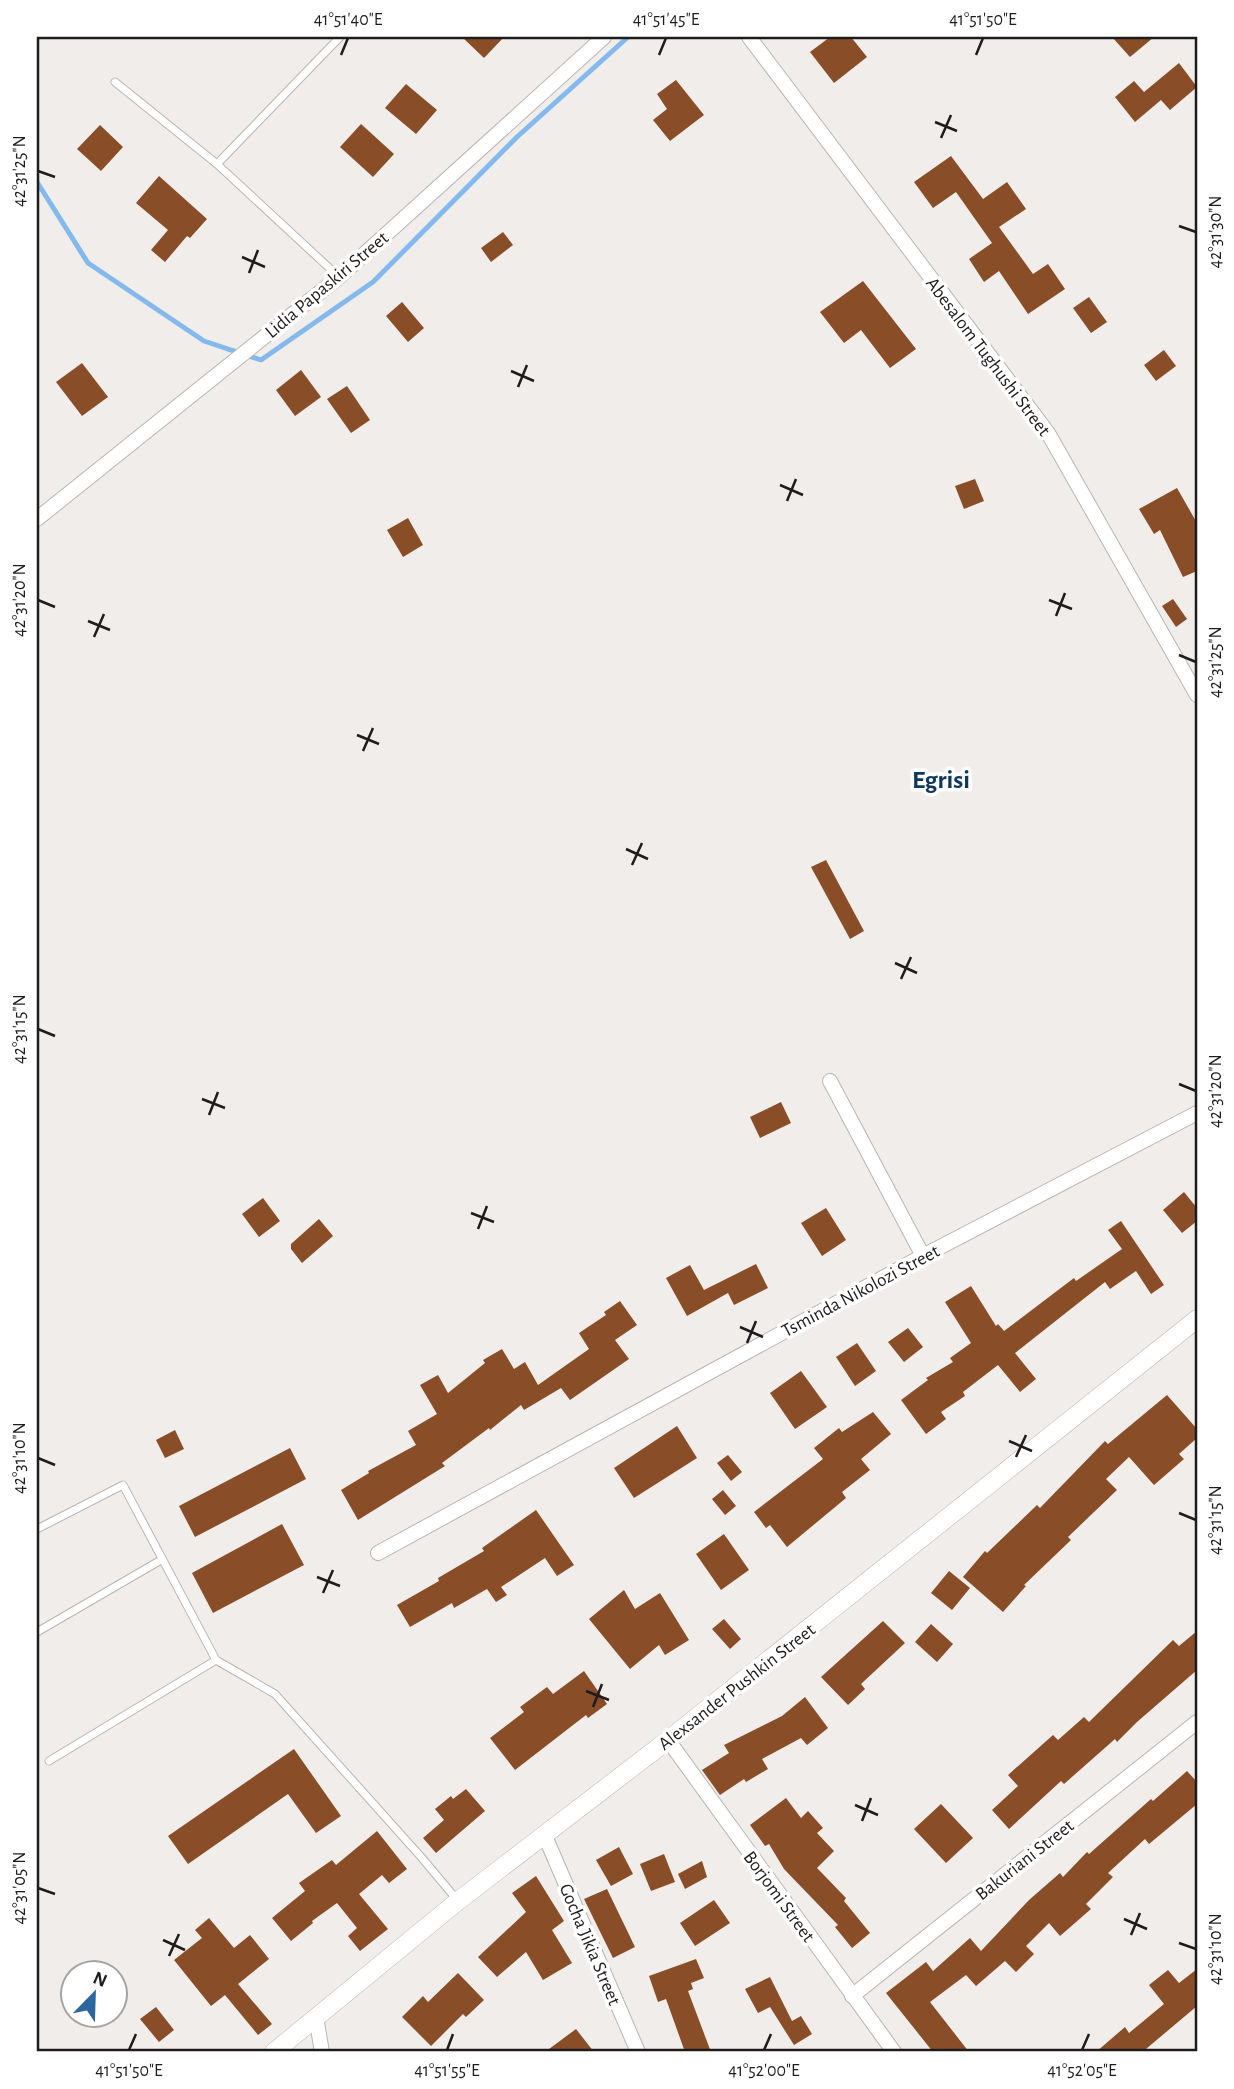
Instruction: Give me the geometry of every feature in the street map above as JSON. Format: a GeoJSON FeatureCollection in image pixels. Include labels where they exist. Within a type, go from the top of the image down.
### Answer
{"type":"FeatureCollection","features":[{"type":"Feature","properties":{"kind":"street","name":"Lidia Papaskiri Street"},"geometry":{"type":"LineString","coordinates":[[37,519],[339,277],[604,37]]}},
{"type":"Feature","properties":{"kind":"street","name":"Abesalom Tughushi Street"},"geometry":{"type":"LineString","coordinates":[[749,37],[1048,433],[1197,695]]}},
{"type":"Feature","properties":{"kind":"street"},"geometry":{"type":"LineString","coordinates":[[830,1081],[923,1255]]}},
{"type":"Feature","properties":{"kind":"street","name":"Tsminda Nikolozi Street"},"geometry":{"type":"LineString","coordinates":[[378,1553],[923,1255],[1197,1113]]}},
{"type":"Feature","properties":{"kind":"street","name":"Alexsander Pushkin Street"},"geometry":{"type":"LineString","coordinates":[[274,2052],[458,1901],[668,1740],[1197,1320]]}},
{"type":"Feature","properties":{"kind":"street","name":"Bakuriani Street"},"geometry":{"type":"LineString","coordinates":[[852,1996],[1197,1722]]}},
{"type":"Feature","properties":{"kind":"street","name":"Borjomi Street"},"geometry":{"type":"LineString","coordinates":[[668,1740],[894,2052]]}},
{"type":"Feature","properties":{"kind":"street","name":"Gocha Jikia Street"},"geometry":{"type":"LineString","coordinates":[[545,1836],[638,2052]]}},
{"type":"Feature","properties":{"kind":"street"},"geometry":{"type":"LineString","coordinates":[[316,2017],[322,2052]]}},
{"type":"Feature","properties":{"kind":"lane"},"geometry":{"type":"LineString","coordinates":[[216,164],[340,37]]}},
{"type":"Feature","properties":{"kind":"lane"},"geometry":{"type":"LineString","coordinates":[[115,82],[216,164],[339,277]]}},
{"type":"Feature","properties":{"kind":"lane"},"geometry":{"type":"LineString","coordinates":[[37,1528],[123,1485],[216,1660],[275,1694],[458,1901]]}},
{"type":"Feature","properties":{"kind":"lane"},"geometry":{"type":"LineString","coordinates":[[37,1632],[161,1560]]}},
{"type":"Feature","properties":{"kind":"lane"},"geometry":{"type":"LineString","coordinates":[[49,1761],[216,1660]]}},
{"type":"Feature","properties":{"kind":"building"},"geometry":{"type":"Polygon","coordinates":[[[462,37],[504,37],[484,58],[462,37]]]}},
{"type":"Feature","properties":{"kind":"building"},"geometry":{"type":"Polygon","coordinates":[[[830,37],[851,37],[867,57],[834,83],[810,52],[830,37]]]}},
{"type":"Feature","properties":{"kind":"building"},"geometry":{"type":"Polygon","coordinates":[[[1112,37],[1154,37],[1130,57],[1112,37]]]}},
{"type":"Feature","properties":{"kind":"building"},"geometry":{"type":"Polygon","coordinates":[[[1179,63],[1197,87],[1170,110],[1161,100],[1135,122],[1115,97],[1134,81],[1144,92],[1179,63]]]}},
{"type":"Feature","properties":{"kind":"building"},"geometry":{"type":"Polygon","coordinates":[[[676,80],[704,115],[670,141],[653,120],[667,109],[657,94],[676,80]]]}},
{"type":"Feature","properties":{"kind":"building"},"geometry":{"type":"Polygon","coordinates":[[[406,84],[437,110],[416,134],[385,108],[406,84]]]}},
{"type":"Feature","properties":{"kind":"building"},"geometry":{"type":"Polygon","coordinates":[[[361,124],[394,154],[373,177],[340,147],[361,124]]]}},
{"type":"Feature","properties":{"kind":"building"},"geometry":{"type":"Polygon","coordinates":[[[100,125],[123,147],[101,171],[77,149],[100,125]]]}},
{"type":"Feature","properties":{"kind":"building"},"geometry":{"type":"Polygon","coordinates":[[[951,156],[983,199],[1007,182],[1026,209],[999,227],[1033,274],[1048,264],[1065,289],[1028,314],[999,271],[984,282],[969,259],[992,243],[956,192],[933,208],[914,182],[951,156]]]}},
{"type":"Feature","properties":{"kind":"building"},"geometry":{"type":"Polygon","coordinates":[[[159,176],[207,219],[190,238],[187,236],[165,262],[151,250],[168,230],[136,203],[159,176]]]}},
{"type":"Feature","properties":{"kind":"building"},"geometry":{"type":"Polygon","coordinates":[[[503,232],[513,245],[491,262],[481,248],[503,232]]]}},
{"type":"Feature","properties":{"kind":"building"},"geometry":{"type":"Polygon","coordinates":[[[863,281],[916,349],[890,368],[861,330],[844,343],[820,312],[863,281]]]}},
{"type":"Feature","properties":{"kind":"building"},"geometry":{"type":"Polygon","coordinates":[[[1089,297],[1107,322],[1091,333],[1073,308],[1089,297]]]}},
{"type":"Feature","properties":{"kind":"building"},"geometry":{"type":"Polygon","coordinates":[[[402,302],[424,328],[408,342],[386,316],[402,302]]]}},
{"type":"Feature","properties":{"kind":"building"},"geometry":{"type":"Polygon","coordinates":[[[1164,350],[1176,366],[1156,381],[1144,365],[1164,350]]]}},
{"type":"Feature","properties":{"kind":"building"},"geometry":{"type":"Polygon","coordinates":[[[82,363],[108,397],[82,416],[56,382],[82,363]]]}},
{"type":"Feature","properties":{"kind":"building"},"geometry":{"type":"Polygon","coordinates":[[[301,370],[321,397],[295,416],[276,390],[301,370]]]}},
{"type":"Feature","properties":{"kind":"building"},"geometry":{"type":"Polygon","coordinates":[[[347,386],[370,420],[351,433],[327,399],[347,386]]]}},
{"type":"Feature","properties":{"kind":"building"},"geometry":{"type":"Polygon","coordinates":[[[975,479],[984,501],[964,509],[955,486],[975,479]]]}},
{"type":"Feature","properties":{"kind":"building"},"geometry":{"type":"Polygon","coordinates":[[[1177,488],[1197,523],[1197,571],[1183,577],[1160,530],[1154,534],[1139,509],[1177,488]]]}},
{"type":"Feature","properties":{"kind":"building"},"geometry":{"type":"Polygon","coordinates":[[[408,518],[423,545],[403,557],[387,530],[408,518]]]}},
{"type":"Feature","properties":{"kind":"building"},"geometry":{"type":"Polygon","coordinates":[[[1173,599],[1187,619],[1176,627],[1162,606],[1173,599]]]}},
{"type":"Feature","properties":{"kind":"building"},"geometry":{"type":"Polygon","coordinates":[[[826,860],[864,931],[850,939],[811,867],[826,860]]]}},
{"type":"Feature","properties":{"kind":"building"},"geometry":{"type":"Polygon","coordinates":[[[781,1102],[791,1123],[760,1138],[750,1117],[781,1102]]]}},
{"type":"Feature","properties":{"kind":"building"},"geometry":{"type":"Polygon","coordinates":[[[1184,1192],[1197,1208],[1197,1221],[1182,1233],[1163,1210],[1184,1192]]]}},
{"type":"Feature","properties":{"kind":"building"},"geometry":{"type":"Polygon","coordinates":[[[263,1198],[280,1221],[259,1237],[242,1214],[263,1198]]]}},
{"type":"Feature","properties":{"kind":"building"},"geometry":{"type":"Polygon","coordinates":[[[826,1208],[846,1240],[822,1256],[801,1223],[826,1208]]]}},
{"type":"Feature","properties":{"kind":"building"},"geometry":{"type":"Polygon","coordinates":[[[319,1219],[333,1236],[302,1263],[291,1249],[291,1244],[319,1219]]]}},
{"type":"Feature","properties":{"kind":"building"},"geometry":{"type":"Polygon","coordinates":[[[1121,1221],[1164,1285],[1151,1294],[1136,1271],[1110,1289],[1105,1282],[1015,1353],[1036,1379],[1020,1392],[998,1365],[963,1392],[965,1396],[941,1412],[946,1419],[926,1434],[901,1400],[928,1380],[926,1378],[953,1362],[950,1358],[971,1343],[945,1302],[971,1286],[996,1326],[998,1324],[1004,1331],[1074,1278],[1076,1281],[1122,1249],[1108,1230],[1121,1221]]]}},
{"type":"Feature","properties":{"kind":"building"},"geometry":{"type":"Polygon","coordinates":[[[756,1264],[768,1288],[734,1305],[728,1293],[687,1316],[666,1278],[690,1265],[704,1290],[756,1264]]]}},
{"type":"Feature","properties":{"kind":"building"},"geometry":{"type":"Polygon","coordinates":[[[620,1301],[637,1325],[615,1340],[629,1359],[570,1400],[561,1388],[524,1410],[521,1405],[442,1463],[445,1466],[358,1520],[341,1490],[369,1473],[368,1471],[416,1445],[408,1431],[437,1414],[420,1385],[438,1375],[448,1393],[485,1363],[483,1360],[502,1349],[514,1369],[525,1362],[538,1385],[589,1349],[579,1333],[606,1315],[604,1312],[620,1301]]]}},
{"type":"Feature","properties":{"kind":"building"},"geometry":{"type":"Polygon","coordinates":[[[908,1328],[923,1347],[904,1362],[888,1342],[908,1328]]]}},
{"type":"Feature","properties":{"kind":"building"},"geometry":{"type":"Polygon","coordinates":[[[857,1343],[876,1371],[855,1386],[836,1357],[857,1343]]]}},
{"type":"Feature","properties":{"kind":"building"},"geometry":{"type":"Polygon","coordinates":[[[801,1371],[827,1407],[795,1429],[770,1393],[801,1371]]]}},
{"type":"Feature","properties":{"kind":"building"},"geometry":{"type":"Polygon","coordinates":[[[1167,1395],[1197,1429],[1197,1438],[1179,1454],[1184,1459],[1154,1485],[1129,1457],[1106,1479],[1117,1490],[1068,1537],[1071,1540],[1024,1585],[1026,1586],[1003,1612],[963,1577],[985,1551],[987,1553],[1037,1505],[1040,1508],[1105,1441],[1108,1444],[1167,1395]]]}},
{"type":"Feature","properties":{"kind":"building"},"geometry":{"type":"Polygon","coordinates":[[[873,1412],[891,1434],[861,1459],[870,1470],[842,1492],[846,1498],[787,1547],[770,1525],[766,1528],[754,1512],[823,1459],[814,1448],[839,1428],[842,1432],[873,1412]]]}},
{"type":"Feature","properties":{"kind":"building"},"geometry":{"type":"Polygon","coordinates":[[[677,1426],[697,1458],[634,1498],[614,1468],[677,1426]]]}},
{"type":"Feature","properties":{"kind":"building"},"geometry":{"type":"Polygon","coordinates":[[[175,1430],[184,1449],[165,1458],[156,1440],[175,1430]]]}},
{"type":"Feature","properties":{"kind":"building"},"geometry":{"type":"Polygon","coordinates":[[[290,1448],[306,1479],[195,1537],[179,1506],[290,1448]]]}},
{"type":"Feature","properties":{"kind":"building"},"geometry":{"type":"Polygon","coordinates":[[[728,1455],[742,1472],[731,1481],[717,1463],[728,1455]]]}},
{"type":"Feature","properties":{"kind":"building"},"geometry":{"type":"Polygon","coordinates":[[[723,1490],[736,1506],[725,1515],[712,1499],[723,1490]]]}},
{"type":"Feature","properties":{"kind":"building"},"geometry":{"type":"Polygon","coordinates":[[[536,1510],[574,1565],[557,1576],[545,1558],[501,1587],[507,1595],[496,1602],[487,1589],[454,1608],[452,1603],[410,1627],[397,1605],[484,1551],[482,1548],[536,1510]]]}},
{"type":"Feature","properties":{"kind":"building"},"geometry":{"type":"Polygon","coordinates":[[[282,1524],[304,1565],[213,1613],[192,1573],[282,1524]]]}},
{"type":"Feature","properties":{"kind":"building"},"geometry":{"type":"Polygon","coordinates":[[[724,1534],[749,1570],[721,1590],[696,1554],[724,1534]]]}},
{"type":"Feature","properties":{"kind":"building"},"geometry":{"type":"Polygon","coordinates":[[[949,1571],[970,1588],[952,1610],[931,1593],[949,1571]]]}},
{"type":"Feature","properties":{"kind":"building"},"geometry":{"type":"Polygon","coordinates":[[[624,1590],[635,1609],[660,1593],[689,1640],[665,1655],[659,1645],[630,1669],[589,1619],[624,1590]]]}},
{"type":"Feature","properties":{"kind":"building"},"geometry":{"type":"Polygon","coordinates":[[[724,1619],[741,1639],[730,1649],[712,1629],[724,1619]]]}},
{"type":"Feature","properties":{"kind":"building"},"geometry":{"type":"Polygon","coordinates":[[[883,1621],[905,1643],[861,1684],[865,1689],[848,1705],[821,1677],[883,1621]]]}},
{"type":"Feature","properties":{"kind":"building"},"geometry":{"type":"Polygon","coordinates":[[[931,1624],[953,1644],[937,1662],[915,1642],[931,1624]]]}},
{"type":"Feature","properties":{"kind":"building"},"geometry":{"type":"Polygon","coordinates":[[[1197,1631],[1197,1670],[1117,1742],[1115,1739],[1064,1784],[1061,1781],[1009,1829],[992,1810],[1018,1786],[1008,1775],[1053,1735],[1058,1740],[1084,1717],[1089,1722],[1173,1640],[1179,1646],[1197,1631]]]}},
{"type":"Feature","properties":{"kind":"building"},"geometry":{"type":"Polygon","coordinates":[[[584,1671],[607,1704],[588,1718],[586,1715],[515,1770],[490,1738],[524,1712],[520,1707],[547,1687],[553,1694],[584,1671]]]}},
{"type":"Feature","properties":{"kind":"building"},"geometry":{"type":"Polygon","coordinates":[[[805,1697],[828,1728],[807,1745],[801,1738],[762,1759],[768,1769],[746,1782],[744,1779],[720,1795],[702,1770],[729,1753],[724,1745],[782,1716],[805,1697]]]}},
{"type":"Feature","properties":{"kind":"building"},"geometry":{"type":"Polygon","coordinates":[[[294,1749],[341,1816],[316,1833],[288,1794],[188,1864],[168,1836],[294,1749]]]}},
{"type":"Feature","properties":{"kind":"building"},"geometry":{"type":"Polygon","coordinates":[[[1187,1771],[1197,1782],[1197,1804],[1149,1844],[1145,1839],[1108,1873],[1113,1877],[1086,1904],[1091,1909],[1060,1936],[1049,1923],[1026,1946],[1034,1954],[1016,1972],[1005,1961],[976,1986],[966,1975],[930,2002],[969,2052],[933,2052],[886,1993],[926,1962],[933,1971],[970,1938],[981,1951],[1029,1900],[1060,1873],[1063,1877],[1087,1852],[1089,1854],[1187,1771]]]}},
{"type":"Feature","properties":{"kind":"building"},"geometry":{"type":"Polygon","coordinates":[[[466,1789],[485,1811],[436,1853],[423,1838],[444,1820],[435,1809],[451,1796],[453,1799],[466,1789]]]}},
{"type":"Feature","properties":{"kind":"building"},"geometry":{"type":"Polygon","coordinates":[[[786,1798],[801,1818],[808,1811],[823,1828],[817,1833],[834,1851],[817,1868],[846,1898],[844,1901],[870,1933],[852,1948],[835,1927],[838,1925],[784,1869],[769,1844],[765,1846],[750,1825],[786,1798]]]}},
{"type":"Feature","properties":{"kind":"building"},"geometry":{"type":"Polygon","coordinates":[[[941,1804],[973,1838],[946,1863],[914,1829],[941,1804]]]}},
{"type":"Feature","properties":{"kind":"building"},"geometry":{"type":"Polygon","coordinates":[[[377,1831],[407,1869],[389,1883],[382,1875],[359,1894],[388,1929],[360,1951],[348,1936],[357,1928],[337,1903],[291,1941],[272,1918],[305,1891],[299,1883],[332,1860],[336,1865],[377,1831]]]}},
{"type":"Feature","properties":{"kind":"building"},"geometry":{"type":"Polygon","coordinates":[[[619,1847],[633,1874],[611,1886],[596,1860],[619,1847]]]}},
{"type":"Feature","properties":{"kind":"building"},"geometry":{"type":"Polygon","coordinates":[[[664,1854],[675,1882],[651,1891],[640,1864],[664,1854]]]}},
{"type":"Feature","properties":{"kind":"building"},"geometry":{"type":"Polygon","coordinates":[[[702,1861],[707,1877],[685,1889],[678,1874],[702,1861]]]}},
{"type":"Feature","properties":{"kind":"building"},"geometry":{"type":"Polygon","coordinates":[[[536,1876],[564,1921],[552,1930],[572,1963],[543,1980],[526,1952],[497,1977],[478,1957],[526,1912],[512,1893],[536,1876]]]}},
{"type":"Feature","properties":{"kind":"building"},"geometry":{"type":"Polygon","coordinates":[[[607,1889],[635,1947],[613,1958],[584,1899],[607,1889]]]}},
{"type":"Feature","properties":{"kind":"building"},"geometry":{"type":"Polygon","coordinates":[[[714,1900],[730,1923],[695,1946],[680,1923],[714,1900]]]}},
{"type":"Feature","properties":{"kind":"building"},"geometry":{"type":"Polygon","coordinates":[[[209,1918],[234,1948],[250,1935],[269,1959],[238,1984],[272,2024],[258,2035],[225,1995],[211,2006],[174,1960],[202,1938],[195,1930],[209,1918]]]}},
{"type":"Feature","properties":{"kind":"building"},"geometry":{"type":"Polygon","coordinates":[[[696,1959],[704,1978],[691,1983],[693,1989],[688,1991],[711,2052],[685,2052],[666,1999],[658,2002],[649,1976],[696,1959]]]}},
{"type":"Feature","properties":{"kind":"building"},"geometry":{"type":"Polygon","coordinates":[[[1197,1969],[1197,2006],[1143,2052],[1096,2052],[1125,2027],[1129,2033],[1164,2004],[1149,1985],[1168,1970],[1179,1983],[1197,1969]]]}},
{"type":"Feature","properties":{"kind":"building"},"geometry":{"type":"Polygon","coordinates":[[[458,1973],[484,2000],[466,2017],[463,2014],[431,2046],[402,2017],[423,1996],[428,2002],[458,1973]]]}},
{"type":"Feature","properties":{"kind":"building"},"geometry":{"type":"Polygon","coordinates":[[[770,1977],[792,2021],[801,2016],[812,2034],[794,2045],[770,2007],[758,2013],[745,1989],[770,1977]]]}},
{"type":"Feature","properties":{"kind":"building"},"geometry":{"type":"Polygon","coordinates":[[[156,2007],[174,2030],[159,2042],[140,2019],[156,2007]]]}},
{"type":"Feature","properties":{"kind":"building"},"geometry":{"type":"Polygon","coordinates":[[[576,2029],[594,2052],[545,2052],[576,2029]]]}},
{"type":"Feature","properties":{"kind":"waterway"},"geometry":{"type":"LineString","coordinates":[[37,182],[88,263],[204,341],[261,360],[373,282],[517,137],[628,37]]}},
{"type":"Feature","properties":{"kind":"district","name":"Egrisi"},"geometry":{"type":"Point","coordinates":[941,779]}}]}
